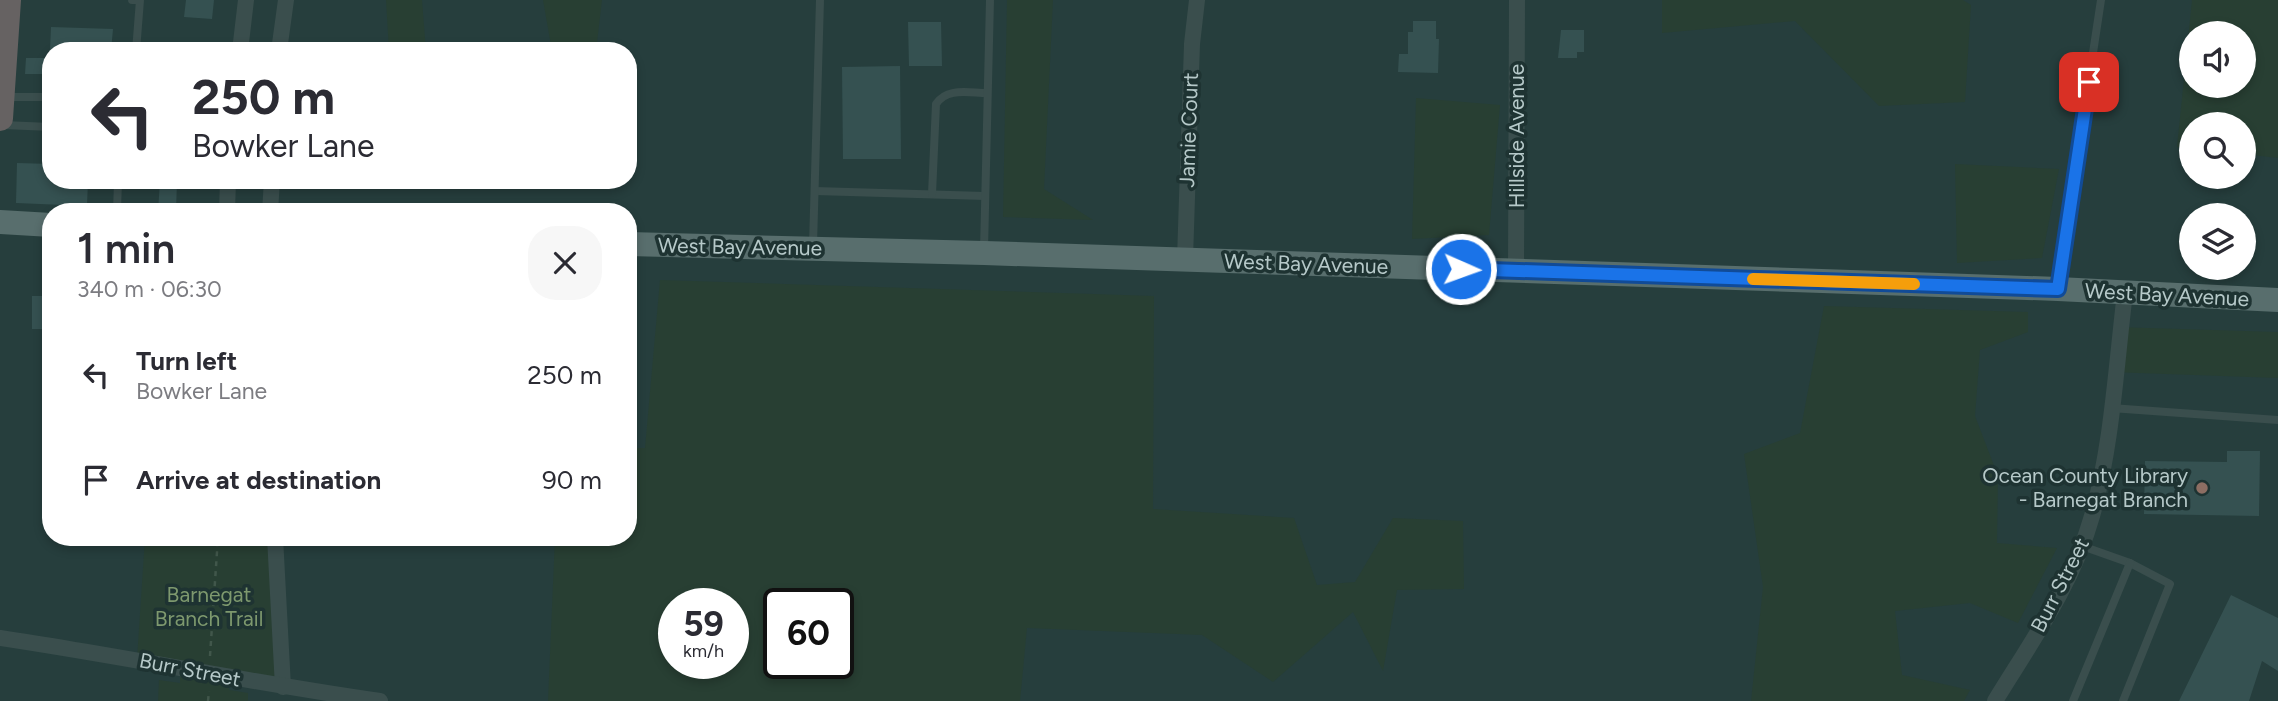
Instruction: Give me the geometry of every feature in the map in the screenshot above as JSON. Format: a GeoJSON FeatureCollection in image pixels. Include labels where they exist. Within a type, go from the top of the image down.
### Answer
{"type":"FeatureCollection","features":[{"type":"Feature","properties":{"kind":"highway"},"geometry":{"type":"LineString","coordinates":[[1,107],[8,0]]}},
{"type":"Feature","properties":{"kind":"main road"},"geometry":{"type":"LineString","coordinates":[[0,222],[42,224]]}},
{"type":"Feature","properties":{"kind":"main road","name":"West Bay Avenue"},"geometry":{"type":"LineString","coordinates":[[637,244],[1185,259],[2058,289],[2278,300]]}},
{"type":"Feature","properties":{"kind":"street"},"geometry":{"type":"LineString","coordinates":[[241,42],[246,0]]}},
{"type":"Feature","properties":{"kind":"street"},"geometry":{"type":"LineString","coordinates":[[280,42],[286,0]]}},
{"type":"Feature","properties":{"kind":"street","name":"Jamie Court"},"geometry":{"type":"LineString","coordinates":[[1185,259],[1192,44],[1197,0]]}},
{"type":"Feature","properties":{"kind":"street","name":"Hillside Avenue"},"geometry":{"type":"LineString","coordinates":[[1516,271],[1517,0]]}},
{"type":"Feature","properties":{"kind":"street","name":"Burr Street"},"geometry":{"type":"LineString","coordinates":[[1995,701],[2057,601],[2082,546],[2092,516],[2102,470],[2125,293]]}},
{"type":"Feature","properties":{"kind":"street"},"geometry":{"type":"LineString","coordinates":[[275,546],[283,687]]}},
{"type":"Feature","properties":{"kind":"street","name":"Burr Street"},"geometry":{"type":"LineString","coordinates":[[0,638],[137,659],[244,681],[380,701]]}},
{"type":"Feature","properties":{"kind":"lane"},"geometry":{"type":"LineString","coordinates":[[132,0],[140,0],[137,42]]}},
{"type":"Feature","properties":{"kind":"lane"},"geometry":{"type":"LineString","coordinates":[[813,248],[820,0]]}},
{"type":"Feature","properties":{"kind":"lane"},"geometry":{"type":"LineString","coordinates":[[984,253],[989,0]]}},
{"type":"Feature","properties":{"kind":"lane"},"geometry":{"type":"LineString","coordinates":[[2058,289],[2101,0]]}},
{"type":"Feature","properties":{"kind":"lane"},"geometry":{"type":"LineString","coordinates":[[932,194],[936,104],[949,93],[987,93]]}},
{"type":"Feature","properties":{"kind":"lane"},"geometry":{"type":"LineString","coordinates":[[1,107],[42,99]]}},
{"type":"Feature","properties":{"kind":"lane"},"geometry":{"type":"LineString","coordinates":[[0,125],[42,127]]}},
{"type":"Feature","properties":{"kind":"lane"},"geometry":{"type":"LineString","coordinates":[[815,191],[985,196]]}},
{"type":"Feature","properties":{"kind":"lane"},"geometry":{"type":"LineString","coordinates":[[2111,408],[2278,420]]}},
{"type":"Feature","properties":{"kind":"lane"},"geometry":{"type":"LineString","coordinates":[[2082,546],[2130,563],[2171,584],[2123,701]]}},
{"type":"Feature","properties":{"kind":"lane"},"geometry":{"type":"LineString","coordinates":[[2073,701],[2130,563]]}},
{"type":"Feature","properties":{"kind":"path"},"geometry":{"type":"LineString","coordinates":[[210,663],[217,546]]}},
{"type":"Feature","properties":{"kind":"path"},"geometry":{"type":"LineString","coordinates":[[208,701],[209,687]]}},
{"type":"Feature","properties":{"kind":"green space"},"geometry":{"type":"Polygon","coordinates":[[[386,0],[422,0],[425,42],[388,42],[386,0]]]}},
{"type":"Feature","properties":{"kind":"green space"},"geometry":{"type":"Polygon","coordinates":[[[543,0],[602,0],[597,42],[550,42],[543,0]]]}},
{"type":"Feature","properties":{"kind":"green space"},"geometry":{"type":"Polygon","coordinates":[[[1007,0],[1053,0],[1044,189],[1093,220],[1003,217],[1007,0]]]}},
{"type":"Feature","properties":{"kind":"green space"},"geometry":{"type":"Polygon","coordinates":[[[1662,0],[1963,0],[1971,5],[1965,102],[1879,106],[1795,21],[1662,33],[1662,0]]]}},
{"type":"Feature","properties":{"kind":"green space"},"geometry":{"type":"Polygon","coordinates":[[[2192,0],[2278,0],[2278,158],[2256,155],[2256,112],[2181,112],[2182,98],[2256,98],[2256,21],[2190,21],[2192,0]]]}},
{"type":"Feature","properties":{"kind":"green space"},"geometry":{"type":"Polygon","coordinates":[[[1416,98],[1500,105],[1489,235],[1412,239],[1416,98]]]}},
{"type":"Feature","properties":{"kind":"green space"},"geometry":{"type":"Polygon","coordinates":[[[1955,164],[2059,169],[2042,258],[1957,263],[1955,164]]]}},
{"type":"Feature","properties":{"kind":"green space"},"geometry":{"type":"Polygon","coordinates":[[[660,280],[1154,296],[1153,509],[1294,518],[1317,585],[1355,582],[1393,518],[1463,521],[1464,589],[1397,590],[1383,671],[1353,612],[1273,682],[1202,635],[1027,628],[1020,701],[548,701],[555,546],[637,546],[637,448],[645,448],[660,280]]]}},
{"type":"Feature","properties":{"kind":"green space"},"geometry":{"type":"Polygon","coordinates":[[[1824,306],[2028,312],[2028,332],[1980,350],[1975,416],[1998,476],[1997,543],[2057,548],[2018,623],[1970,603],[1895,611],[1902,675],[1970,690],[1964,701],[1751,701],[1763,587],[1744,454],[1800,433],[1824,306]]]}},
{"type":"Feature","properties":{"kind":"green space"},"geometry":{"type":"Polygon","coordinates":[[[2115,327],[2278,332],[2278,378],[2110,372],[2115,327]]]}},
{"type":"Feature","properties":{"kind":"green space","name":"Barnegat Branch Trail"},"geometry":{"type":"Polygon","coordinates":[[[144,546],[275,546],[283,687],[230,679],[229,690],[248,693],[248,701],[158,701],[159,680],[180,683],[180,670],[137,659],[144,546]]]}},
{"type":"Feature","properties":{"kind":"building"},"geometry":{"type":"Polygon","coordinates":[[[186,0],[214,0],[212,19],[184,17],[186,0]]]}},
{"type":"Feature","properties":{"kind":"building"},"geometry":{"type":"Polygon","coordinates":[[[1413,21],[1436,21],[1436,39],[1439,39],[1438,73],[1398,72],[1399,54],[1408,54],[1408,32],[1413,32],[1413,21]]]}},
{"type":"Feature","properties":{"kind":"building"},"geometry":{"type":"Polygon","coordinates":[[[908,22],[941,22],[942,66],[909,66],[908,22]]]}},
{"type":"Feature","properties":{"kind":"building"},"geometry":{"type":"Polygon","coordinates":[[[51,27],[113,29],[112,42],[50,42],[51,27]]]}},
{"type":"Feature","properties":{"kind":"building"},"geometry":{"type":"Polygon","coordinates":[[[1561,30],[1584,30],[1584,52],[1577,52],[1577,58],[1558,58],[1561,30]]]}},
{"type":"Feature","properties":{"kind":"building"},"geometry":{"type":"Polygon","coordinates":[[[26,58],[42,58],[42,74],[25,74],[26,58]]]}},
{"type":"Feature","properties":{"kind":"building"},"geometry":{"type":"Polygon","coordinates":[[[900,66],[901,159],[843,159],[842,67],[900,66]]]}},
{"type":"Feature","properties":{"kind":"building"},"geometry":{"type":"Polygon","coordinates":[[[17,163],[42,164],[42,189],[88,189],[87,203],[16,203],[17,163]]]}},
{"type":"Feature","properties":{"kind":"building"},"geometry":{"type":"Polygon","coordinates":[[[159,189],[177,189],[176,203],[159,203],[159,189]]]}},
{"type":"Feature","properties":{"kind":"building"},"geometry":{"type":"Polygon","coordinates":[[[32,296],[42,296],[42,329],[32,329],[32,296]]]}},
{"type":"Feature","properties":{"kind":"building","name":"Ocean County Library - Barnegat Branch"},"geometry":{"type":"Polygon","coordinates":[[[2227,451],[2260,451],[2259,516],[2144,514],[2145,461],[2227,462],[2227,451]]]}},
{"type":"Feature","properties":{"kind":"building"},"geometry":{"type":"Polygon","coordinates":[[[2231,595],[2278,618],[2278,671],[2262,661],[2249,701],[2179,701],[2231,595]]]}},
{"type":"Feature","properties":{"kind":"slow traffic"},"geometry":{"type":"LineString","coordinates":[[1753,279],[1914,284]]}},
{"type":"Feature","properties":{"kind":"place","name":"Ocean County Library - Barnegat Branch"},"geometry":{"type":"Point","coordinates":[2202,488]}},
{"type":"Feature","properties":{"kind":"route"},"geometry":{"type":"LineString","coordinates":[[1461,269],[2058,289],[2089,82]]}}]}
